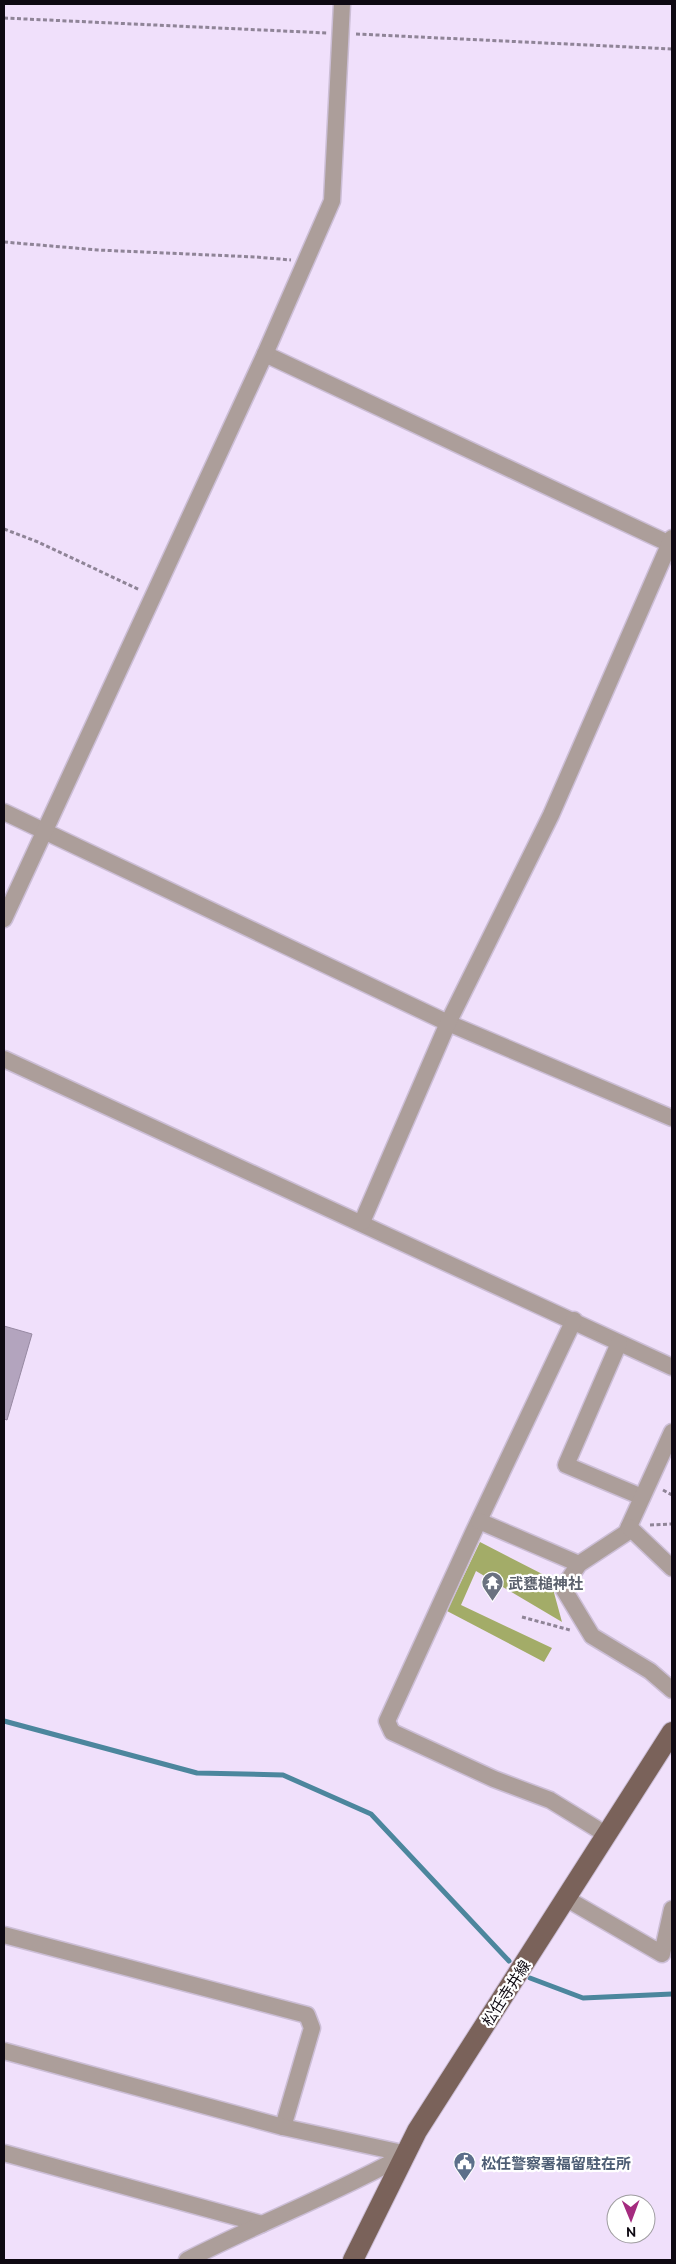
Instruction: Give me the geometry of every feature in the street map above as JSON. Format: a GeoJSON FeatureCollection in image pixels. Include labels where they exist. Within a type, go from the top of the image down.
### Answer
{"type":"FeatureCollection","features":[{"type":"Feature","properties":{"kind":"main road","name":"松任寺井線"},"geometry":{"type":"LineString","coordinates":[[353,2260],[417,2131],[672,1732]]}},
{"type":"Feature","properties":{"kind":"street"},"geometry":{"type":"LineString","coordinates":[[4,919],[265,354],[332,201],[342,4]]}},
{"type":"Feature","properties":{"kind":"street"},"geometry":{"type":"LineString","coordinates":[[265,354],[671,542],[551,815],[448,1023],[362,1222]]}},
{"type":"Feature","properties":{"kind":"street"},"geometry":{"type":"LineString","coordinates":[[4,812],[448,1023],[672,1118]]}},
{"type":"Feature","properties":{"kind":"street"},"geometry":{"type":"LineString","coordinates":[[4,1059],[672,1366]]}},
{"type":"Feature","properties":{"kind":"street"},"geometry":{"type":"LineString","coordinates":[[574,1320],[478,1521],[387,1721],[392,1732],[494,1779],[550,1800],[607,1835]]}},
{"type":"Feature","properties":{"kind":"street"},"geometry":{"type":"LineString","coordinates":[[619,1343],[566,1465],[642,1498]]}},
{"type":"Feature","properties":{"kind":"street"},"geometry":{"type":"LineString","coordinates":[[672,1432],[626,1533],[579,1564],[563,1588],[592,1636],[650,1671],[672,1690]]}},
{"type":"Feature","properties":{"kind":"street"},"geometry":{"type":"LineString","coordinates":[[478,1521],[579,1564]]}},
{"type":"Feature","properties":{"kind":"street"},"geometry":{"type":"LineString","coordinates":[[629,1527],[672,1568]]}},
{"type":"Feature","properties":{"kind":"street"},"geometry":{"type":"LineString","coordinates":[[567,1899],[662,1954],[672,1909]]}},
{"type":"Feature","properties":{"kind":"street"},"geometry":{"type":"LineString","coordinates":[[4,1935],[307,2015],[312,2028],[283,2127]]}},
{"type":"Feature","properties":{"kind":"street"},"geometry":{"type":"LineString","coordinates":[[4,2051],[283,2127],[407,2154]]}},
{"type":"Feature","properties":{"kind":"street"},"geometry":{"type":"LineString","coordinates":[[4,2153],[262,2224]]}},
{"type":"Feature","properties":{"kind":"street"},"geometry":{"type":"LineString","coordinates":[[187,2260],[243,2232],[372,2174],[407,2154]]}},
{"type":"Feature","properties":{"kind":"path"},"geometry":{"type":"LineString","coordinates":[[4,18],[672,49]]}},
{"type":"Feature","properties":{"kind":"path"},"geometry":{"type":"LineString","coordinates":[[4,242],[98,250],[256,257],[306,262]]}},
{"type":"Feature","properties":{"kind":"path"},"geometry":{"type":"LineString","coordinates":[[4,529],[38,542],[153,596]]}},
{"type":"Feature","properties":{"kind":"path"},"geometry":{"type":"LineString","coordinates":[[522,1617],[592,1636]]}},
{"type":"Feature","properties":{"kind":"green space"},"geometry":{"type":"Polygon","coordinates":[[[480,1542],[550,1578],[562,1622],[476,1571],[461,1605],[552,1648],[544,1662],[447,1611],[480,1542]]]}},
{"type":"Feature","properties":{"kind":"building"},"geometry":{"type":"Polygon","coordinates":[[[4,1326],[32,1334],[7,1420],[4,1419],[4,1326]]]}},
{"type":"Feature","properties":{"kind":"waterway"},"geometry":{"type":"LineString","coordinates":[[4,1721],[197,1773],[283,1775],[371,1814],[509,1961]]}},
{"type":"Feature","properties":{"kind":"waterway"},"geometry":{"type":"LineString","coordinates":[[530,1978],[583,1998],[672,1994]]}},
{"type":"Feature","properties":{"kind":"place","name":"武甕槌神社"},"geometry":{"type":"Point","coordinates":[492,1602]}},
{"type":"Feature","properties":{"kind":"place","name":"松任警察署福留駐在所"},"geometry":{"type":"Point","coordinates":[465,2182]}}]}
